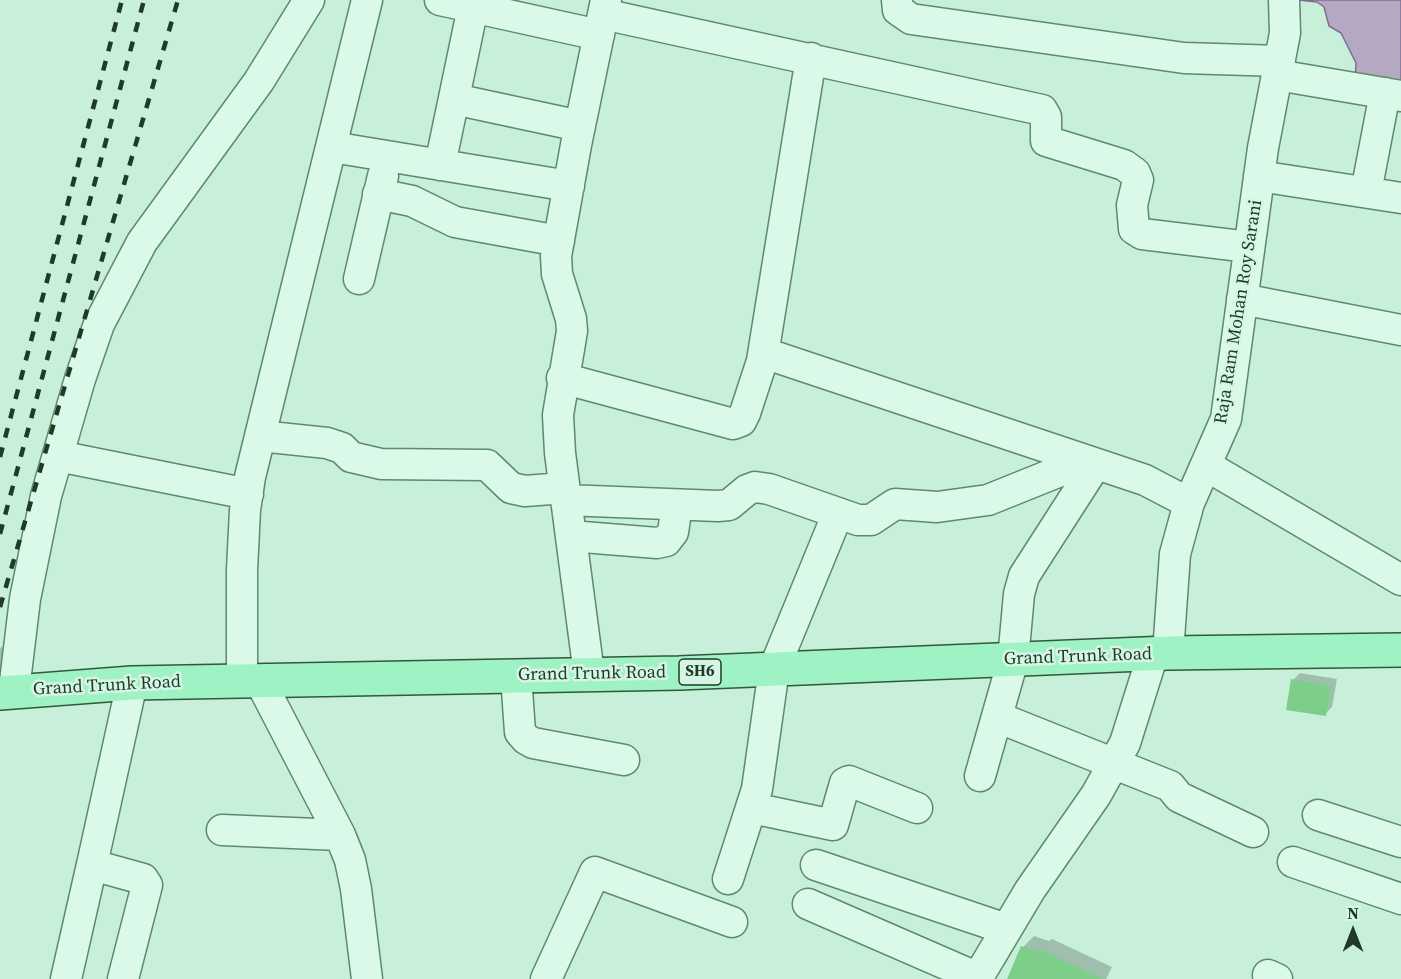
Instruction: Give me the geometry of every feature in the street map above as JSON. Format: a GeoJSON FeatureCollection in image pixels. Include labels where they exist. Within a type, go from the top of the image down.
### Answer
{"type":"FeatureCollection","features":[{"type":"Feature","properties":{"kind":"main road","name":"Grand Trunk Road"},"geometry":{"type":"LineString","coordinates":[[7,691],[132,683],[516,676],[1161,654],[1401,650]]}},
{"type":"Feature","properties":{"kind":"street"},"geometry":{"type":"LineString","coordinates":[[7,691],[29,577],[58,456],[96,335],[123,275],[142,242],[259,81],[309,0]]}},
{"type":"Feature","properties":{"kind":"street"},"geometry":{"type":"LineString","coordinates":[[367,0],[260,436],[248,494],[242,570],[251,681],[340,834],[350,860],[356,889],[367,979]]}},
{"type":"Feature","properties":{"kind":"street"},"geometry":{"type":"LineString","coordinates":[[440,0],[473,7],[603,16],[811,58],[1042,110],[1047,117],[1046,141],[1124,165],[1136,172],[1138,180],[1132,205],[1134,229],[1142,234],[1249,247]]}},
{"type":"Feature","properties":{"kind":"street"},"geometry":{"type":"LineString","coordinates":[[897,0],[898,10],[911,19],[1184,58],[1279,68],[1393,94],[1388,146],[1366,192]]}},
{"type":"Feature","properties":{"kind":"street","name":"Raja Ram Mohan Roy Sarani"},"geometry":{"type":"LineString","coordinates":[[978,978],[1006,929],[1096,795],[1113,765],[1125,743],[1161,654],[1159,605],[1189,503],[1226,419],[1249,247],[1285,33],[1284,0]]}},
{"type":"Feature","properties":{"kind":"street"},"geometry":{"type":"LineString","coordinates":[[440,165],[473,7]]}},
{"type":"Feature","properties":{"kind":"street"},"geometry":{"type":"LineString","coordinates":[[589,674],[565,494],[558,415],[562,378],[572,332],[571,320],[557,274],[559,241],[603,16]]}},
{"type":"Feature","properties":{"kind":"street"},"geometry":{"type":"LineString","coordinates":[[562,378],[734,424],[741,421],[762,361],[811,58]]}},
{"type":"Feature","properties":{"kind":"street"},"geometry":{"type":"LineString","coordinates":[[454,99],[580,126]]}},
{"type":"Feature","properties":{"kind":"street"},"geometry":{"type":"LineString","coordinates":[[332,147],[569,186]]}},
{"type":"Feature","properties":{"kind":"street"},"geometry":{"type":"LineString","coordinates":[[359,279],[387,156]]}},
{"type":"Feature","properties":{"kind":"street"},"geometry":{"type":"LineString","coordinates":[[1260,176],[1401,198]]}},
{"type":"Feature","properties":{"kind":"street"},"geometry":{"type":"LineString","coordinates":[[378,194],[412,201],[443,219],[559,241]]}},
{"type":"Feature","properties":{"kind":"street"},"geometry":{"type":"LineString","coordinates":[[1242,299],[1401,330]]}},
{"type":"Feature","properties":{"kind":"street"},"geometry":{"type":"LineString","coordinates":[[762,361],[770,355],[783,358],[1145,480],[1189,503]]}},
{"type":"Feature","properties":{"kind":"street"},"geometry":{"type":"LineString","coordinates":[[260,436],[327,443],[342,448],[357,459],[381,464],[487,465],[497,472],[511,488],[525,491],[677,505],[729,505],[739,499],[747,489],[769,489],[858,520],[871,520],[895,504],[963,505],[1011,492],[1090,463]]}},
{"type":"Feature","properties":{"kind":"street"},"geometry":{"type":"LineString","coordinates":[[58,456],[248,494]]}},
{"type":"Feature","properties":{"kind":"street"},"geometry":{"type":"LineString","coordinates":[[980,776],[1013,660],[1019,594],[1024,576],[1090,463]]}},
{"type":"Feature","properties":{"kind":"street"},"geometry":{"type":"LineString","coordinates":[[1207,466],[1401,580]]}},
{"type":"Feature","properties":{"kind":"street"},"geometry":{"type":"LineString","coordinates":[[571,536],[657,543],[666,541],[673,532],[677,505]]}},
{"type":"Feature","properties":{"kind":"street"},"geometry":{"type":"LineString","coordinates":[[728,879],[752,808],[774,669],[838,513]]}},
{"type":"Feature","properties":{"kind":"street"},"geometry":{"type":"LineString","coordinates":[[516,676],[520,732],[526,739],[533,743],[624,760]]}},
{"type":"Feature","properties":{"kind":"street"},"geometry":{"type":"LineString","coordinates":[[66,979],[132,683]]}},
{"type":"Feature","properties":{"kind":"street"},"geometry":{"type":"LineString","coordinates":[[997,717],[1170,786],[1179,797],[1253,832]]}},
{"type":"Feature","properties":{"kind":"street"},"geometry":{"type":"LineString","coordinates":[[752,808],[833,825],[844,783],[849,781],[917,808]]}},
{"type":"Feature","properties":{"kind":"street"},"geometry":{"type":"LineString","coordinates":[[1318,815],[1401,842]]}},
{"type":"Feature","properties":{"kind":"street"},"geometry":{"type":"LineString","coordinates":[[222,830],[340,834]]}},
{"type":"Feature","properties":{"kind":"street"},"geometry":{"type":"LineString","coordinates":[[93,860],[96,866],[143,879],[147,885],[123,979]]}},
{"type":"Feature","properties":{"kind":"street"},"geometry":{"type":"LineString","coordinates":[[1293,862],[1401,899]]}},
{"type":"Feature","properties":{"kind":"street"},"geometry":{"type":"LineString","coordinates":[[816,865],[1006,929]]}},
{"type":"Feature","properties":{"kind":"street"},"geometry":{"type":"LineString","coordinates":[[546,979],[591,873],[595,872],[732,922]]}},
{"type":"Feature","properties":{"kind":"street"},"geometry":{"type":"LineString","coordinates":[[808,904],[978,978]]}},
{"type":"Feature","properties":{"kind":"shaded area"},"geometry":{"type":"Polygon","coordinates":[[[1298,0],[1401,0],[1401,90],[1355,82],[1356,63],[1341,33],[1329,26],[1324,7],[1317,2],[1298,0]]]}},
{"type":"Feature","properties":{"kind":"building"},"geometry":{"type":"Polygon","coordinates":[[[1291,679],[1331,686],[1326,716],[1286,710],[1291,679]]]}},
{"type":"Feature","properties":{"kind":"building"},"geometry":{"type":"Polygon","coordinates":[[[1021,946],[1037,952],[1039,949],[1102,979],[1007,979],[1021,946]]]}},
{"type":"Feature","properties":{"kind":"railway"},"geometry":{"type":"LineString","coordinates":[[0,457],[122,0]]}},
{"type":"Feature","properties":{"kind":"railway"},"geometry":{"type":"LineString","coordinates":[[0,534],[144,0]]}},
{"type":"Feature","properties":{"kind":"railway"},"geometry":{"type":"LineString","coordinates":[[0,607],[178,0]]}}]}
